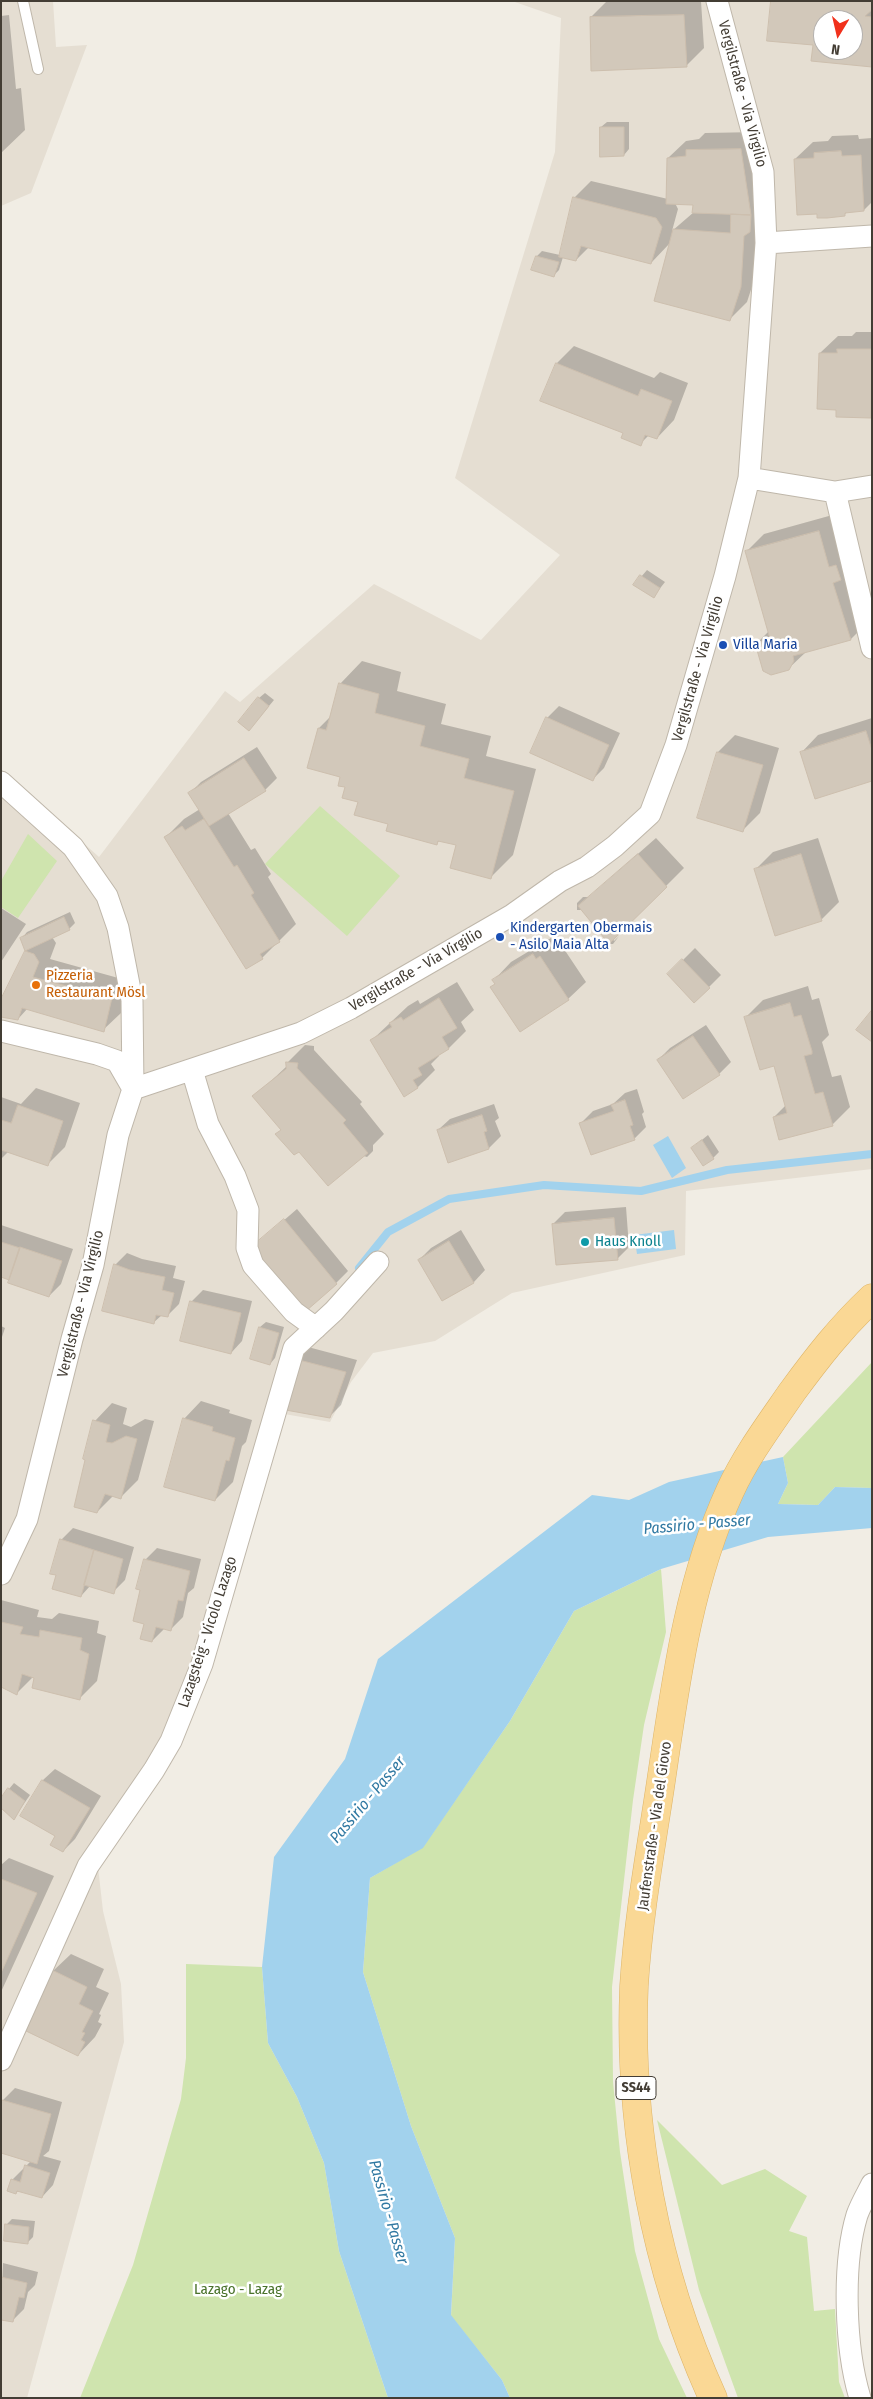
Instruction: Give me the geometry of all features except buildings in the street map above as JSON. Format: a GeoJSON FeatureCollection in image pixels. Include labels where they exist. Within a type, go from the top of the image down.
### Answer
{"type":"FeatureCollection","features":[{"type":"Feature","properties":{"kind":"main road","name":"Jaufenstraße - Via del Giovo"},"geometry":{"type":"LineString","coordinates":[[713,2398],[688,2336],[671,2284],[654,2214],[640,2135],[634,2058],[634,1985],[644,1893],[688,1619],[708,1550],[730,1490],[766,1429],[808,1370],[844,1324],[872,1298]]}},
{"type":"Feature","properties":{"kind":"street","name":"Vergilstraße - Via Virgilio"},"geometry":{"type":"LineString","coordinates":[[1,1574],[27,1519],[92,1265],[118,1135],[133,1089],[301,1033],[351,1008],[512,915],[560,881],[587,867],[615,846],[650,814],[676,745],[725,576],[748,478],[766,243],[764,172],[717,1]]}},
{"type":"Feature","properties":{"kind":"street"},"geometry":{"type":"LineString","coordinates":[[766,243],[872,236]]}},
{"type":"Feature","properties":{"kind":"street"},"geometry":{"type":"LineString","coordinates":[[748,478],[836,492],[872,486]]}},
{"type":"Feature","properties":{"kind":"street"},"geometry":{"type":"LineString","coordinates":[[836,492],[872,648]]}},
{"type":"Feature","properties":{"kind":"street"},"geometry":{"type":"LineString","coordinates":[[1,782],[73,847],[107,896],[118,928],[132,1000],[133,1089]]}},
{"type":"Feature","properties":{"kind":"street"},"geometry":{"type":"LineString","coordinates":[[1,1031],[96,1054],[117,1061],[133,1089]]}},
{"type":"Feature","properties":{"kind":"street"},"geometry":{"type":"LineString","coordinates":[[192,1070],[208,1124],[235,1176],[248,1210],[247,1248],[254,1266],[294,1312],[316,1328]]}},
{"type":"Feature","properties":{"kind":"street","name":"Lazagsteig - Vicolo Lazago"},"geometry":{"type":"LineString","coordinates":[[1,2060],[88,1866],[154,1770],[171,1741],[202,1664],[294,1348],[316,1328],[378,1262]]}},
{"type":"Feature","properties":{"kind":"street"},"geometry":{"type":"LineString","coordinates":[[860,2398],[854,2378],[848,2321],[849,2261],[857,2215],[872,2184]]}},
{"type":"Feature","properties":{"kind":"lane"},"geometry":{"type":"LineString","coordinates":[[23,1],[38,69]]}},
{"type":"Feature","properties":{"kind":"shaded area"},"geometry":{"type":"Polygon","coordinates":[[[1,1],[53,1],[56,47],[87,45],[31,193],[1,206],[1,1]]]}},
{"type":"Feature","properties":{"kind":"shaded area"},"geometry":{"type":"Polygon","coordinates":[[[512,1],[872,1],[872,1169],[686,1191],[685,1255],[512,1293],[435,1341],[373,1353],[351,1382],[330,1422],[273,1412],[205,1636],[121,1829],[97,1858],[103,1911],[121,1984],[124,2042],[27,2398],[1,2398],[1,769],[99,857],[225,691],[240,702],[374,584],[481,640],[560,555],[455,478],[555,152],[561,18],[512,1]]]}},
{"type":"Feature","properties":{"kind":"green space"},"geometry":{"type":"Polygon","coordinates":[[[320,806],[400,876],[347,936],[265,864],[320,806]]]}},
{"type":"Feature","properties":{"kind":"green space"},"geometry":{"type":"Polygon","coordinates":[[[28,834],[57,861],[18,918],[1,907],[1,881],[28,834]]]}},
{"type":"Feature","properties":{"kind":"green space"},"geometry":{"type":"Polygon","coordinates":[[[872,1362],[872,1488],[835,1487],[818,1505],[778,1504],[788,1483],[783,1457],[872,1362]]]}},
{"type":"Feature","properties":{"kind":"green space"},"geometry":{"type":"Polygon","coordinates":[[[661,1569],[666,1632],[644,1725],[633,1800],[612,1987],[613,2082],[620,2152],[635,2251],[659,2339],[687,2398],[510,2398],[502,2380],[451,2316],[455,2238],[411,2126],[363,1972],[370,1878],[423,1847],[510,1721],[574,1611],[661,1569]]]}},
{"type":"Feature","properties":{"kind":"green space","name":"Lazago - Lazag"},"geometry":{"type":"Polygon","coordinates":[[[186,1964],[262,1967],[268,2043],[297,2097],[324,2163],[339,2251],[388,2398],[80,2398],[133,2265],[181,2099],[186,2058],[186,1964]]]}},
{"type":"Feature","properties":{"kind":"green space"},"geometry":{"type":"Polygon","coordinates":[[[657,2120],[722,2185],[765,2169],[807,2196],[789,2231],[807,2237],[814,2311],[835,2309],[839,2382],[845,2398],[738,2398],[699,2290],[657,2120]]]}},
{"type":"Feature","properties":{"kind":"water"},"geometry":{"type":"Polygon","coordinates":[[[668,1136],[686,1168],[672,1178],[653,1145],[668,1136]]]}},
{"type":"Feature","properties":{"kind":"water"},"geometry":{"type":"Polygon","coordinates":[[[674,1230],[676,1249],[637,1254],[634,1235],[674,1230]]]}},
{"type":"Feature","properties":{"kind":"water","name":"Passirio - Passer"},"geometry":{"type":"Polygon","coordinates":[[[783,1457],[788,1483],[778,1504],[818,1505],[835,1487],[872,1488],[872,1528],[768,1537],[661,1569],[574,1611],[510,1721],[423,1848],[370,1878],[363,1972],[411,2126],[455,2238],[451,2315],[502,2380],[510,2398],[388,2398],[339,2251],[324,2163],[297,2097],[268,2043],[262,1967],[274,1857],[345,1759],[378,1659],[592,1495],[629,1500],[669,1482],[783,1457]]]}},
{"type":"Feature","properties":{"kind":"waterway"},"geometry":{"type":"LineString","coordinates":[[359,1268],[388,1232],[449,1199],[544,1185],[641,1191],[727,1170],[872,1154]]}},
{"type":"Feature","properties":{"kind":"place","name":"Villa Maria"},"geometry":{"type":"Point","coordinates":[723,645]}},
{"type":"Feature","properties":{"kind":"place","name":"Kindergarten Obermais - Asilo Maia Alta"},"geometry":{"type":"Point","coordinates":[500,937]}},
{"type":"Feature","properties":{"kind":"place","name":"Pizzeria Restaurant Mösl"},"geometry":{"type":"Point","coordinates":[36,985]}},
{"type":"Feature","properties":{"kind":"place","name":"Haus Knoll"},"geometry":{"type":"Point","coordinates":[585,1242]}}]}
